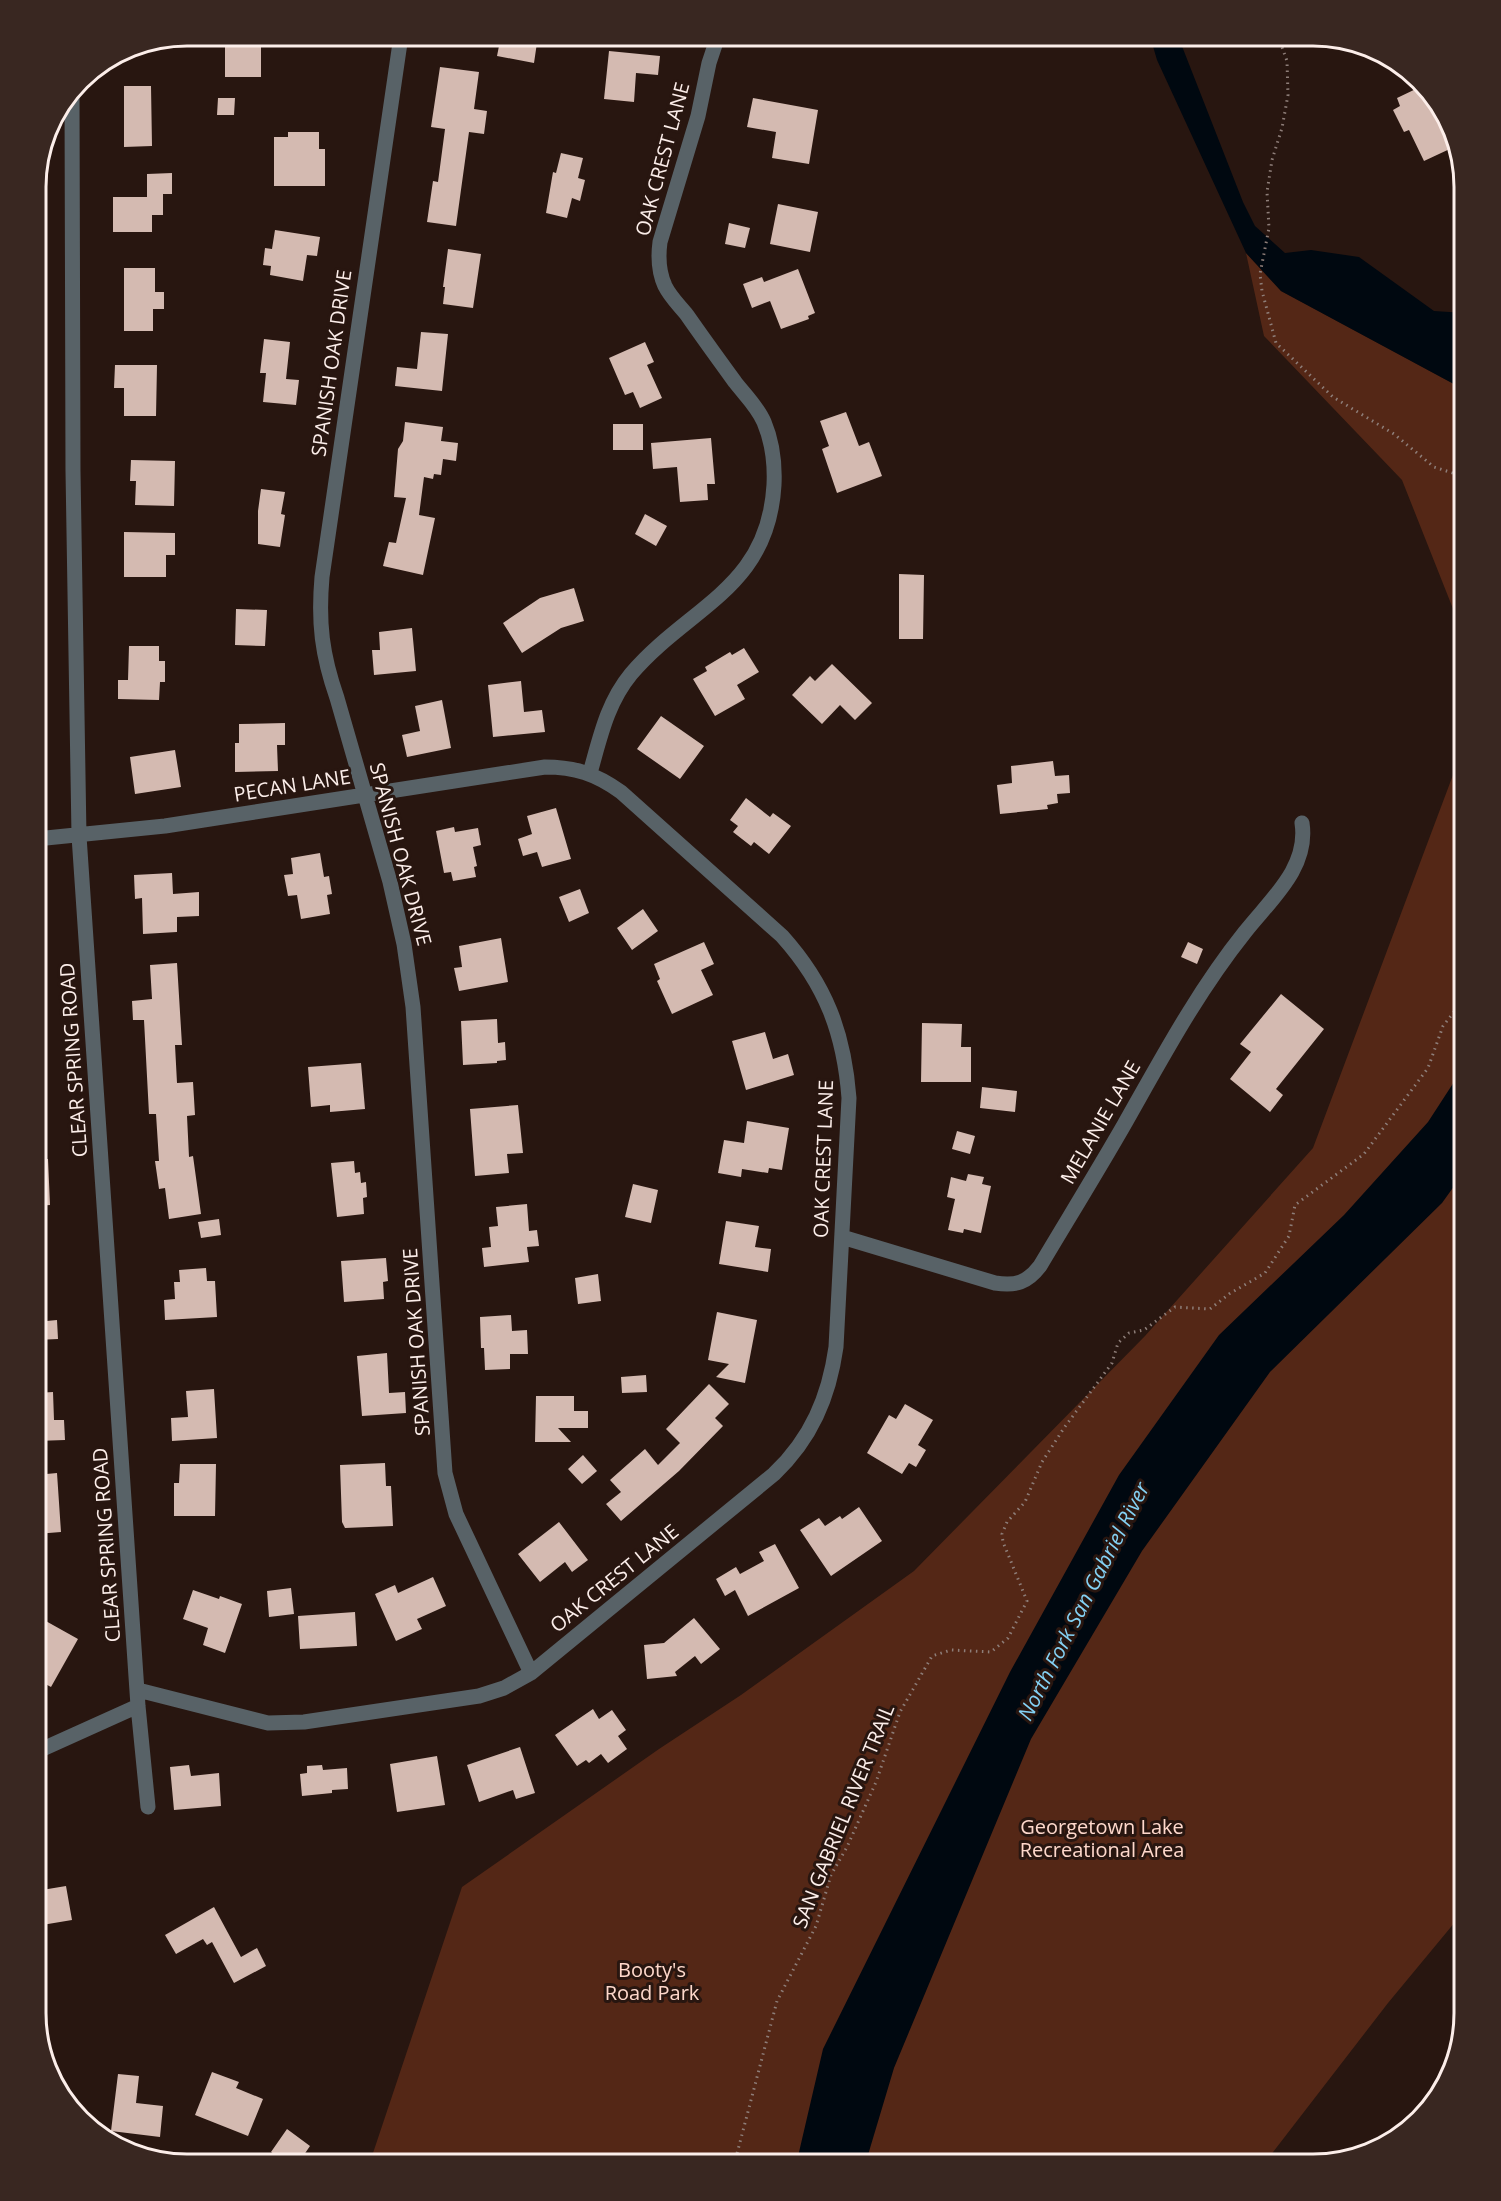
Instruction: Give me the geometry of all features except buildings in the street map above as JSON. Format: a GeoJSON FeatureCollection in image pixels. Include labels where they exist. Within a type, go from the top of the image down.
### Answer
{"type":"FeatureCollection","features":[{"type":"Feature","properties":{"kind":"street","name":"SPANISH OAK DRIVE"},"geometry":{"type":"LineString","coordinates":[[400,46],[323,566],[319,624],[327,669],[390,882],[402,934],[413,1006],[445,1473],[456,1514],[531,1673]]}},
{"type":"Feature","properties":{"kind":"street","name":"OAK CREST LANE"},"geometry":{"type":"LineString","coordinates":[[138,1698],[268,1723],[304,1722],[479,1696],[504,1688],[531,1673],[774,1474],[803,1442],[818,1417],[832,1376],[836,1347],[849,1098],[840,1034],[828,1003],[812,974],[782,936],[621,792],[590,773],[608,710],[630,675],[649,655],[738,578],[753,557],[764,534],[771,509],[774,483],[773,458],[764,423],[753,402],[736,384],[666,288],[659,261],[660,242],[698,116],[715,46]]}},
{"type":"Feature","properties":{"kind":"street","name":"CLEAR SPRING ROAD"},"geometry":{"type":"LineString","coordinates":[[72,106],[73,471],[79,836],[138,1698],[148,1808]]}},
{"type":"Feature","properties":{"kind":"street","name":"PECAN LANE"},"geometry":{"type":"LineString","coordinates":[[47,838],[165,826],[545,767],[565,767],[590,773]]}},
{"type":"Feature","properties":{"kind":"street","name":"MELANIE LANE"},"geometry":{"type":"LineString","coordinates":[[842,1238],[1003,1284],[1019,1283],[1036,1272],[1122,1128],[1186,1013],[1220,964],[1293,873],[1302,852],[1305,837],[1302,823]]}},
{"type":"Feature","properties":{"kind":"street"},"geometry":{"type":"LineString","coordinates":[[46,1747],[138,1698]]}},
{"type":"Feature","properties":{"kind":"path"},"geometry":{"type":"LineString","coordinates":[[1282,47],[1287,61],[1288,95],[1282,128],[1272,160],[1267,192],[1269,228],[1260,274],[1262,291],[1276,343],[1333,397],[1394,434],[1434,467],[1454,473]]}},
{"type":"Feature","properties":{"kind":"path","name":"SAN GABRIEL RIVER TRAIL"},"geometry":{"type":"LineString","coordinates":[[737,2154],[777,2001],[816,1926],[831,1875],[847,1847],[876,1782],[900,1712],[932,1656],[951,1650],[991,1652],[1008,1638],[1027,1601],[1020,1580],[1010,1562],[1002,1534],[1007,1522],[1025,1502],[1042,1462],[1112,1363],[1118,1343],[1129,1333],[1144,1330],[1175,1307],[1210,1309],[1229,1294],[1265,1273],[1289,1236],[1295,1205],[1364,1154],[1428,1068],[1443,1026],[1454,1012]]}},
{"type":"Feature","properties":{"kind":"green space"},"geometry":{"type":"Polygon","coordinates":[[[1246,253],[1281,291],[1454,384],[1454,611],[1402,480],[1264,336],[1246,253]]]}},
{"type":"Feature","properties":{"kind":"green space","name":"Georgetown Lake Recreational Area"},"geometry":{"type":"Polygon","coordinates":[[[1454,772],[1454,1923],[1388,2003],[1271,2154],[373,2154],[462,1887],[659,1749],[741,1695],[914,1571],[1145,1336],[1313,1148],[1454,772]]]}},
{"type":"Feature","properties":{"kind":"water"},"geometry":{"type":"Polygon","coordinates":[[[1153,47],[1182,47],[1243,202],[1255,226],[1285,253],[1311,250],[1359,257],[1434,311],[1454,312],[1454,384],[1281,291],[1246,253],[1157,60],[1153,47]]]}},
{"type":"Feature","properties":{"kind":"water","name":"North Fork San Gabriel River"},"geometry":{"type":"Polygon","coordinates":[[[1454,1082],[1454,1186],[1442,1203],[1270,1372],[1142,1551],[1031,1739],[894,2068],[868,2154],[799,2154],[823,2049],[1010,1672],[1119,1475],[1219,1335],[1344,1215],[1428,1122],[1454,1082]]]}},
{"type":"Feature","properties":{"kind":"park label","name":"Booty's Road Park"},"geometry":{"type":"Point","coordinates":[652,1980]}}]}
